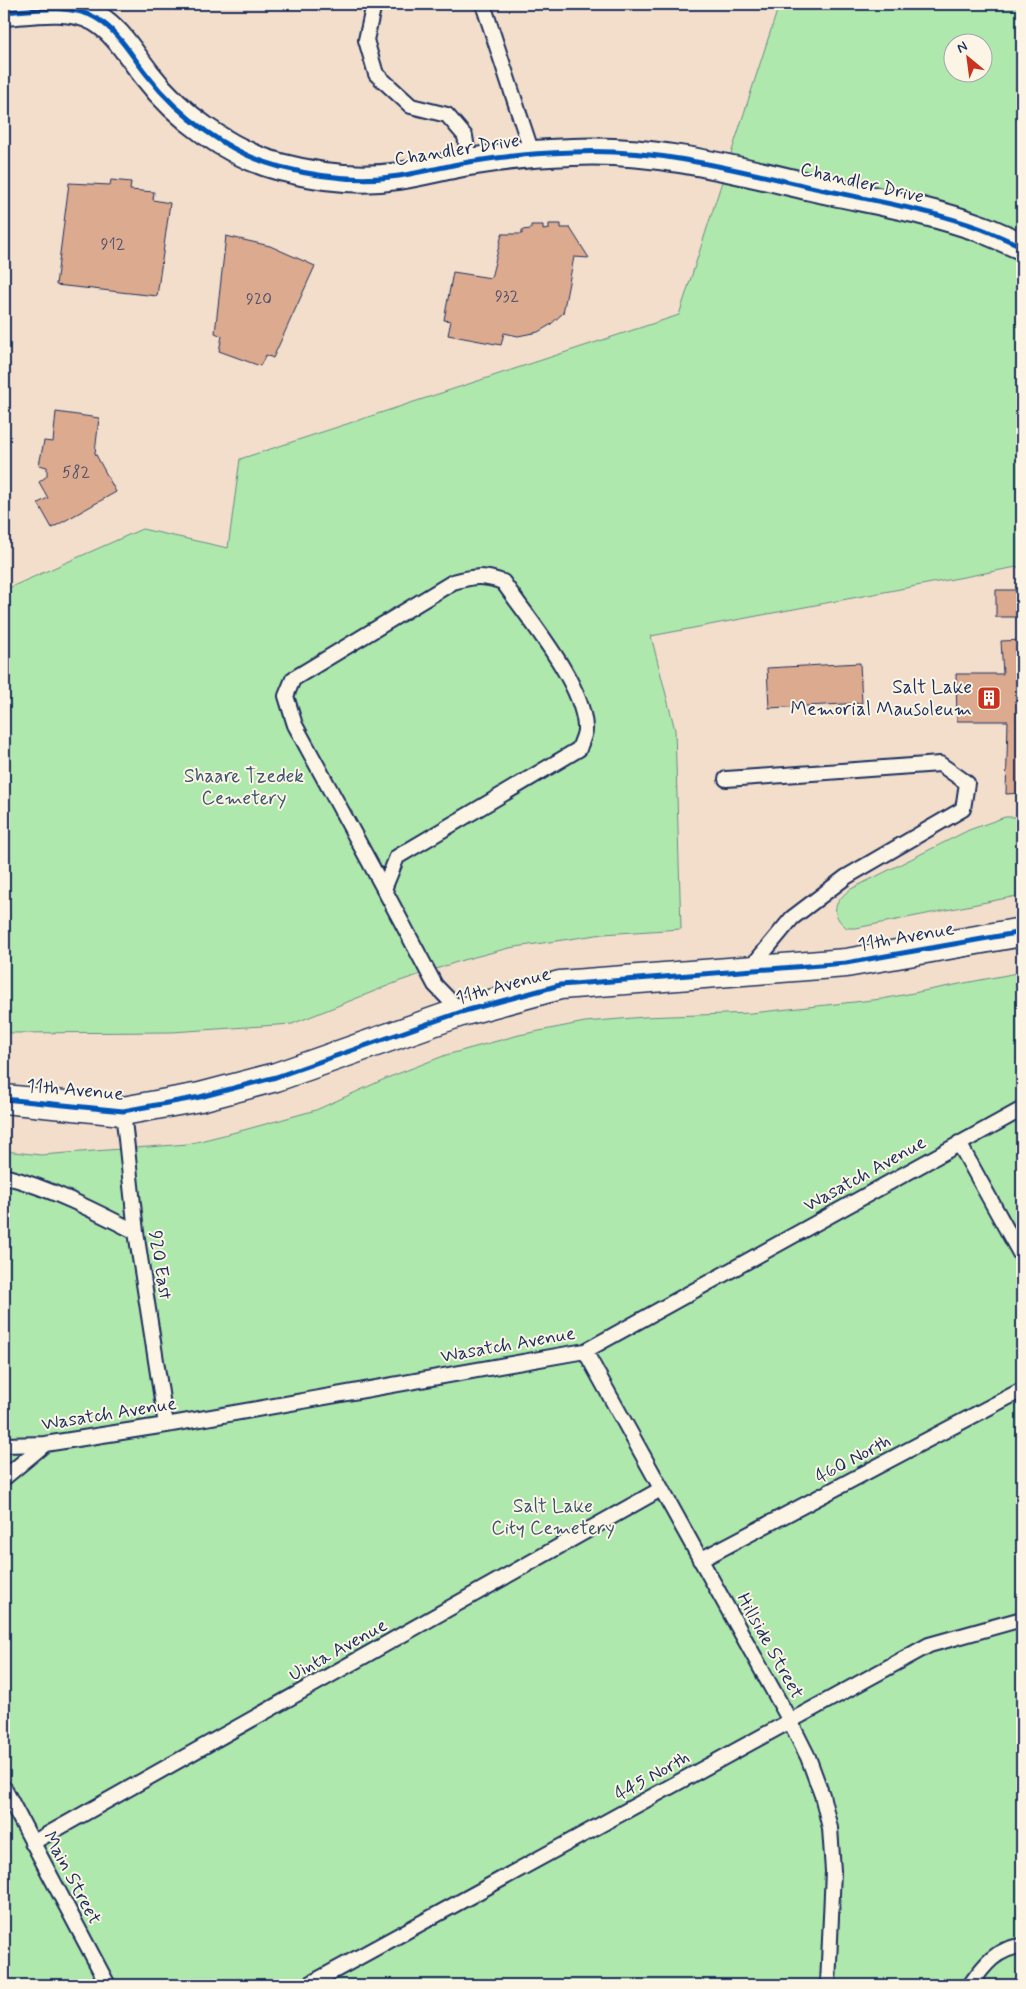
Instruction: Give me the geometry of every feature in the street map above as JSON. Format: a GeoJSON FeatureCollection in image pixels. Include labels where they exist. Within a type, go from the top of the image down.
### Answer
{"type":"FeatureCollection","features":[{"type":"Feature","properties":{"kind":"street","name":"Chandler Drive"},"geometry":{"type":"LineString","coordinates":[[4,12],[53,9],[77,12],[94,17],[110,28],[148,78],[176,106],[215,138],[259,162],[301,173],[353,179],[398,176],[470,162],[532,153],[626,152],[733,169],[924,212],[980,228],[1022,246]]}},
{"type":"Feature","properties":{"kind":"street","name":"11th Avenue"},"geometry":{"type":"LineString","coordinates":[[4,1099],[123,1111],[200,1096],[276,1076],[461,1012],[560,985],[846,963],[1022,932]]}},
{"type":"Feature","properties":{"kind":"lane"},"geometry":{"type":"LineString","coordinates":[[374,4],[366,40],[376,74],[411,106],[447,115],[465,136],[470,162]]}},
{"type":"Feature","properties":{"kind":"lane"},"geometry":{"type":"LineString","coordinates":[[483,4],[532,153]]}},
{"type":"Feature","properties":{"kind":"lane"},"geometry":{"type":"LineString","coordinates":[[384,889],[397,857],[578,749],[586,729],[581,705],[568,676],[503,582],[487,577],[473,576],[453,582],[292,679],[286,696],[295,726],[435,984],[461,1012]]}},
{"type":"Feature","properties":{"kind":"lane"},"geometry":{"type":"LineString","coordinates":[[726,779],[940,764],[966,783],[963,809],[846,878],[792,918],[749,970]]}},
{"type":"Feature","properties":{"kind":"lane","name":"Wasatch Avenue"},"geometry":{"type":"LineString","coordinates":[[4,1445],[45,1444],[166,1425],[585,1351],[1022,1109]]}},
{"type":"Feature","properties":{"kind":"lane","name":"920 East"},"geometry":{"type":"LineString","coordinates":[[123,1111],[136,1232],[166,1425]]}},
{"type":"Feature","properties":{"kind":"lane"},"geometry":{"type":"LineString","coordinates":[[959,1143],[1022,1257]]}},
{"type":"Feature","properties":{"kind":"lane"},"geometry":{"type":"LineString","coordinates":[[4,1176],[28,1182],[85,1206],[136,1232]]}},
{"type":"Feature","properties":{"kind":"lane","name":"Hillside Street"},"geometry":{"type":"LineString","coordinates":[[585,1351],[808,1757],[822,1796],[830,1828],[832,1871],[828,1985]]}},
{"type":"Feature","properties":{"kind":"lane","name":"460 North"},"geometry":{"type":"LineString","coordinates":[[700,1560],[1022,1390]]}},
{"type":"Feature","properties":{"kind":"lane"},"geometry":{"type":"LineString","coordinates":[[4,1478],[45,1444]]}},
{"type":"Feature","properties":{"kind":"lane","name":"Uinta Avenue"},"geometry":{"type":"LineString","coordinates":[[32,1843],[661,1489]]}},
{"type":"Feature","properties":{"kind":"lane","name":"445 North"},"geometry":{"type":"LineString","coordinates":[[308,1985],[929,1644],[1022,1619]]}},
{"type":"Feature","properties":{"kind":"lane","name":"Main Street"},"geometry":{"type":"LineString","coordinates":[[4,1788],[108,1985]]}},
{"type":"Feature","properties":{"kind":"lane"},"geometry":{"type":"LineString","coordinates":[[970,1985],[982,1968],[999,1952],[1012,1947],[1022,1946]]}},
{"type":"Feature","properties":{"kind":"green space","name":"Shaare Tzedek Cemetery"},"geometry":{"type":"Polygon","coordinates":[[[777,4],[1022,4],[1022,566],[651,636],[675,730],[681,929],[603,934],[509,948],[463,960],[400,981],[292,1024],[172,1032],[4,1033],[4,761],[7,761],[4,727],[4,590],[142,529],[228,548],[240,459],[679,315],[778,8],[777,4]]]}},
{"type":"Feature","properties":{"kind":"green space"},"geometry":{"type":"Polygon","coordinates":[[[1005,817],[1022,817],[1022,895],[856,928],[847,928],[841,923],[836,913],[836,908],[841,898],[851,889],[969,830],[1005,817]]]}},
{"type":"Feature","properties":{"kind":"green space","name":"Salt Lake City Cemetery"},"geometry":{"type":"Polygon","coordinates":[[[1022,972],[1022,1985],[4,1985],[4,1151],[41,1155],[188,1144],[316,1110],[387,1078],[446,1055],[519,1035],[585,1022],[644,1017],[752,1013],[882,999],[1022,972]]]}},
{"type":"Feature","properties":{"kind":"building"},"geometry":{"type":"Polygon","coordinates":[[[111,180],[131,182],[130,190],[154,192],[153,200],[170,203],[157,296],[56,285],[69,183],[110,185],[111,180]]]}},
{"type":"Feature","properties":{"kind":"building"},"geometry":{"type":"Polygon","coordinates":[[[549,224],[561,224],[561,228],[570,228],[589,258],[574,257],[563,313],[550,325],[538,332],[518,336],[504,333],[501,345],[448,335],[451,321],[444,320],[453,272],[491,278],[502,234],[522,234],[522,230],[531,229],[531,225],[543,225],[543,230],[549,229],[549,224]]]}},
{"type":"Feature","properties":{"kind":"building"},"geometry":{"type":"Polygon","coordinates":[[[226,236],[270,246],[315,266],[273,358],[266,355],[260,366],[219,351],[222,336],[215,333],[226,236]]]}},
{"type":"Feature","properties":{"kind":"building"},"geometry":{"type":"Polygon","coordinates":[[[56,412],[99,418],[95,453],[116,492],[52,528],[38,503],[48,498],[39,482],[47,476],[47,467],[39,465],[44,441],[53,442],[56,412]]]}},
{"type":"Feature","properties":{"kind":"building"},"geometry":{"type":"Polygon","coordinates":[[[996,590],[1022,590],[1022,617],[996,617],[996,590]]]}},
{"type":"Feature","properties":{"kind":"building","name":"Salt Lake Memorial Mausoleum"},"geometry":{"type":"Polygon","coordinates":[[[1022,640],[1022,793],[1006,794],[1008,721],[957,721],[956,674],[1003,674],[1001,641],[1022,640]]]}},
{"type":"Feature","properties":{"kind":"building"},"geometry":{"type":"Polygon","coordinates":[[[860,663],[862,703],[769,708],[767,668],[860,663]]]}},
{"type":"Feature","properties":{"kind":"cycle path"},"geometry":{"type":"LineString","coordinates":[[4,12],[63,9],[75,10],[96,18],[118,36],[147,75],[174,105],[206,132],[242,153],[294,171],[339,178],[369,179],[399,176],[469,162],[521,155],[573,152],[633,153],[693,161],[919,210],[982,229],[1022,246]]}},
{"type":"Feature","properties":{"kind":"cycle path"},"geometry":{"type":"LineString","coordinates":[[4,1099],[123,1111],[200,1097],[276,1077],[461,1012],[560,985],[846,963],[1022,932]]}},
{"type":"Feature","properties":{"kind":"place","name":"Salt Lake Memorial Mausoleum"},"geometry":{"type":"Point","coordinates":[989,698]}}]}
